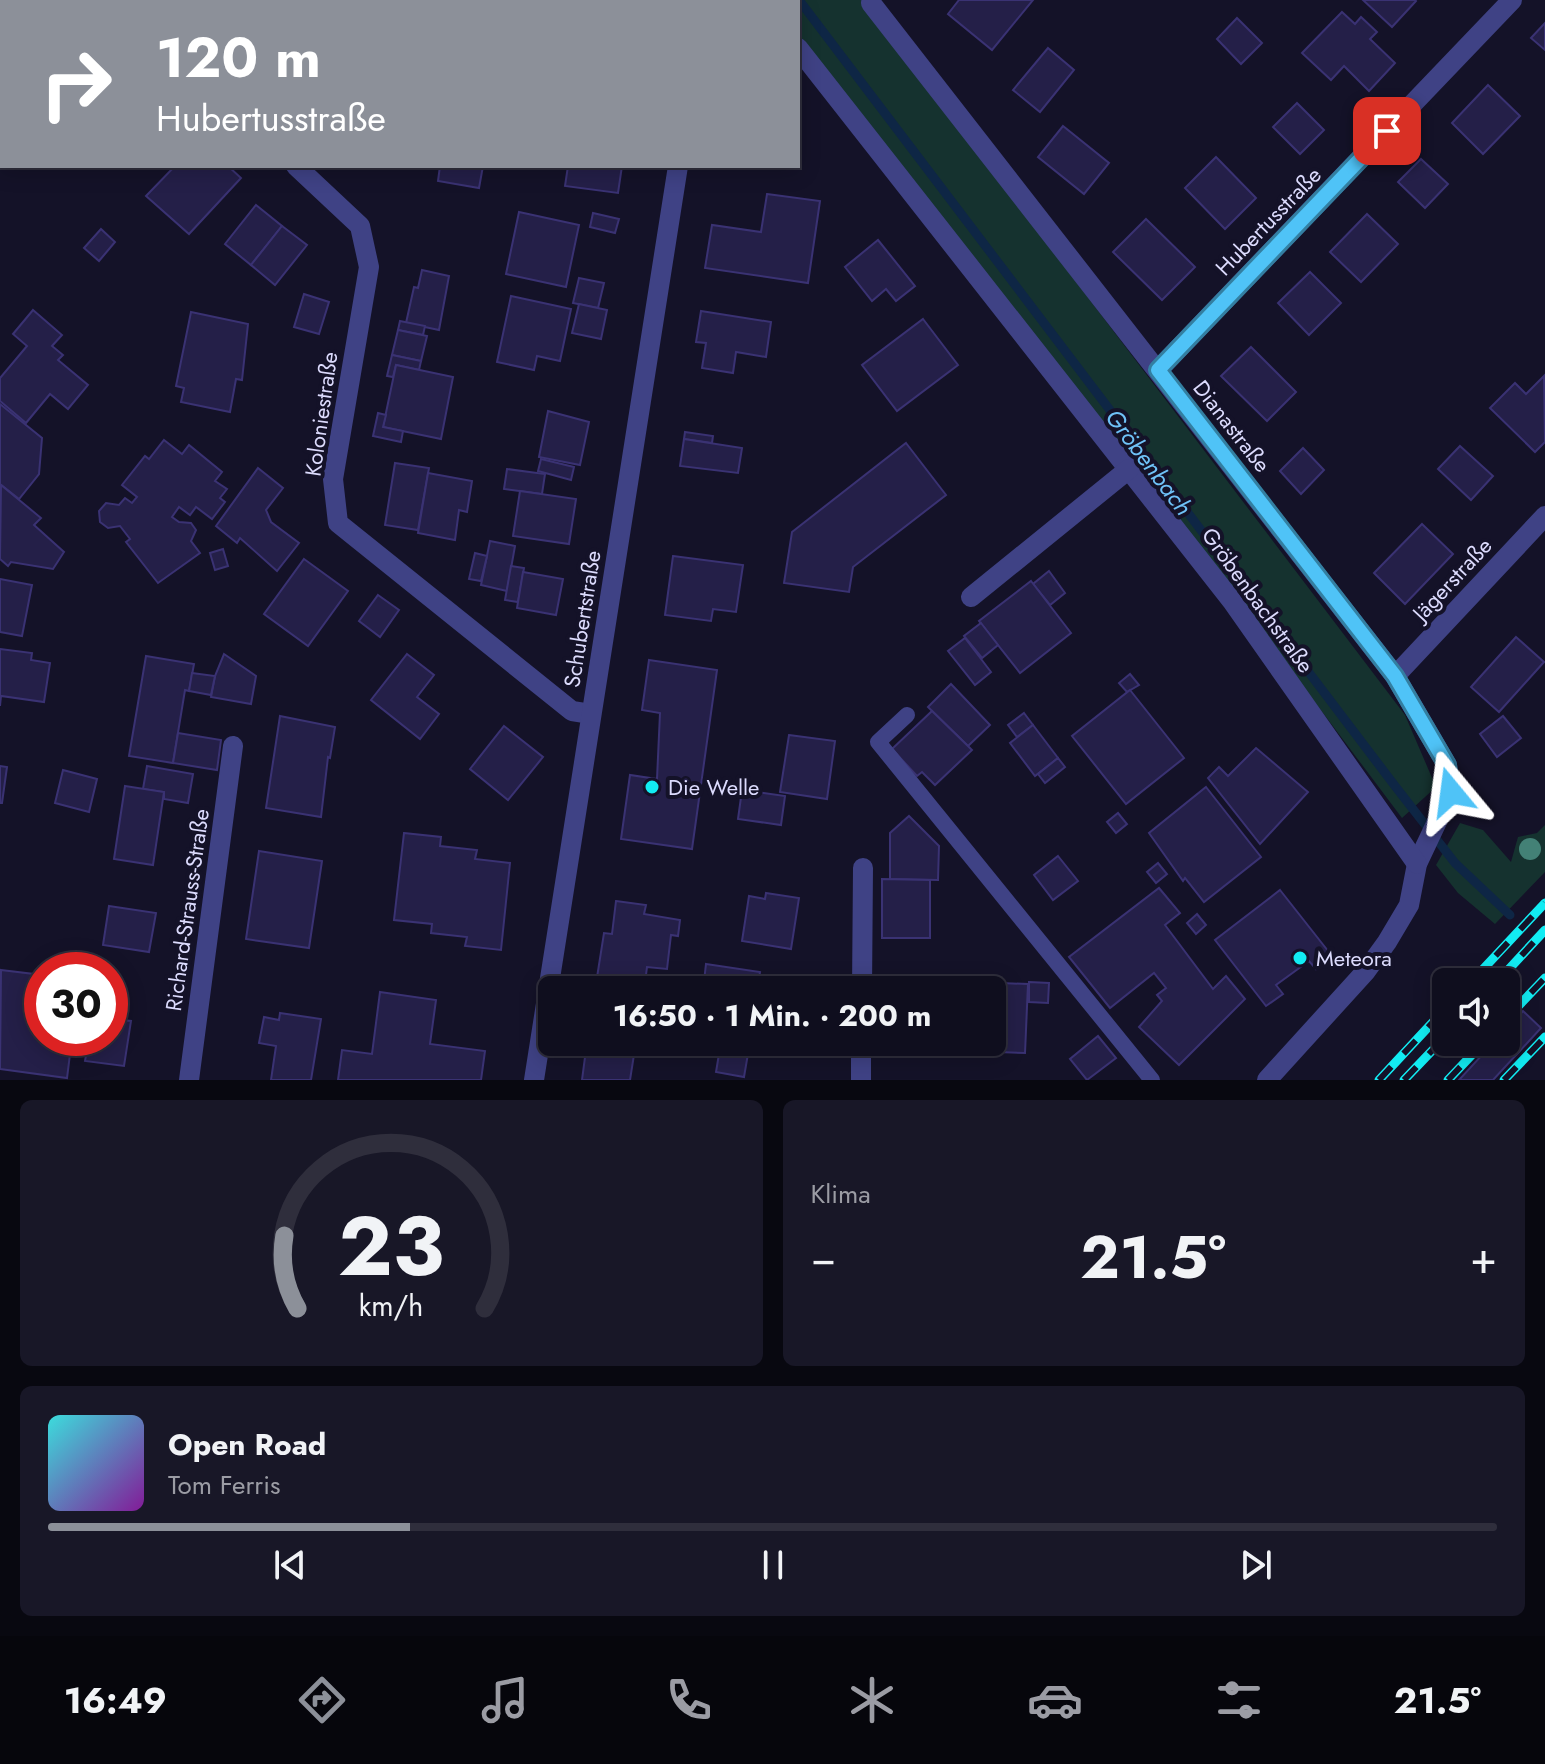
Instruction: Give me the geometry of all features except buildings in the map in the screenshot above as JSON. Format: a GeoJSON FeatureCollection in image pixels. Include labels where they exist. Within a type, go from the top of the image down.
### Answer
{"type":"FeatureCollection","features":[{"type":"Feature","properties":{"kind":"street","name":"Hubertusstraße"},"geometry":{"type":"LineString","coordinates":[[1158,370],[1512,0]]}},
{"type":"Feature","properties":{"kind":"street","name":"Dianastraße"},"geometry":{"type":"LineString","coordinates":[[871,3],[1395,676],[1447,765],[1451,792],[1420,857]]}},
{"type":"Feature","properties":{"kind":"street","name":"Gröbenbachstraße"},"geometry":{"type":"LineString","coordinates":[[800,51],[1232,601],[1420,857]]}},
{"type":"Feature","properties":{"kind":"street","name":"Koloniestraße"},"geometry":{"type":"LineString","coordinates":[[298,168],[360,226],[369,267],[333,479],[338,523],[572,711],[591,714]]}},
{"type":"Feature","properties":{"kind":"street","name":"Schubertstraße"},"geometry":{"type":"LineString","coordinates":[[534,1080],[678,168]]}},
{"type":"Feature","properties":{"kind":"street"},"geometry":{"type":"LineString","coordinates":[[971,597],[1129,469]]}},
{"type":"Feature","properties":{"kind":"street","name":"Jägerstraße"},"geometry":{"type":"LineString","coordinates":[[1395,676],[1545,516]]}},
{"type":"Feature","properties":{"kind":"street","name":"Richard-Strauss-Straße"},"geometry":{"type":"LineString","coordinates":[[189,1080],[233,746]]}},
{"type":"Feature","properties":{"kind":"street"},"geometry":{"type":"LineString","coordinates":[[1267,1080],[1366,971],[1387,942],[1409,905],[1420,857]]}},
{"type":"Feature","properties":{"kind":"street"},"geometry":{"type":"LineString","coordinates":[[862,976],[863,868]]}},
{"type":"Feature","properties":{"kind":"street"},"geometry":{"type":"LineString","coordinates":[[861,1056],[861,1080]]}},
{"type":"Feature","properties":{"kind":"lane"},"geometry":{"type":"LineString","coordinates":[[907,715],[878,742],[1152,1080]]}},
{"type":"Feature","properties":{"kind":"green space"},"geometry":{"type":"Polygon","coordinates":[[[800,0],[871,0],[1023,212],[1405,715],[1436,787],[1402,818],[1190,536],[800,38],[800,0]]]}},
{"type":"Feature","properties":{"kind":"green space"},"geometry":{"type":"Polygon","coordinates":[[[1460,823],[1483,830],[1511,862],[1518,837],[1537,833],[1545,825],[1545,872],[1495,924],[1458,893],[1436,865],[1460,823]]]}},
{"type":"Feature","properties":{"kind":"waterway","name":"Gröbenbach"},"geometry":{"type":"LineString","coordinates":[[800,1],[1395,786],[1455,863],[1510,915]]}},
{"type":"Feature","properties":{"kind":"railway"},"geometry":{"type":"LineString","coordinates":[[1484,968],[1545,903]]}},
{"type":"Feature","properties":{"kind":"railway"},"geometry":{"type":"LineString","coordinates":[[1510,968],[1545,930]]}},
{"type":"Feature","properties":{"kind":"railway"},"geometry":{"type":"LineString","coordinates":[[1520,1004],[1545,978]]}},
{"type":"Feature","properties":{"kind":"railway"},"geometry":{"type":"LineString","coordinates":[[1379,1080],[1432,1023]]}},
{"type":"Feature","properties":{"kind":"railway"},"geometry":{"type":"LineString","coordinates":[[1504,1080],[1545,1037]]}},
{"type":"Feature","properties":{"kind":"railway"},"geometry":{"type":"LineString","coordinates":[[1404,1080],[1432,1051]]}},
{"type":"Feature","properties":{"kind":"railway"},"geometry":{"type":"LineString","coordinates":[[1448,1080],[1471,1056]]}},
{"type":"Feature","properties":{"kind":"place","name":"Die Welle"},"geometry":{"type":"Point","coordinates":[652,787]}},
{"type":"Feature","properties":{"kind":"place","name":"Meteora"},"geometry":{"type":"Point","coordinates":[1300,958]}},
{"type":"Feature","properties":{"kind":"route"},"geometry":{"type":"LineString","coordinates":[[1387,131],[1158,370],[1395,676],[1447,765],[1451,792]]}}]}
